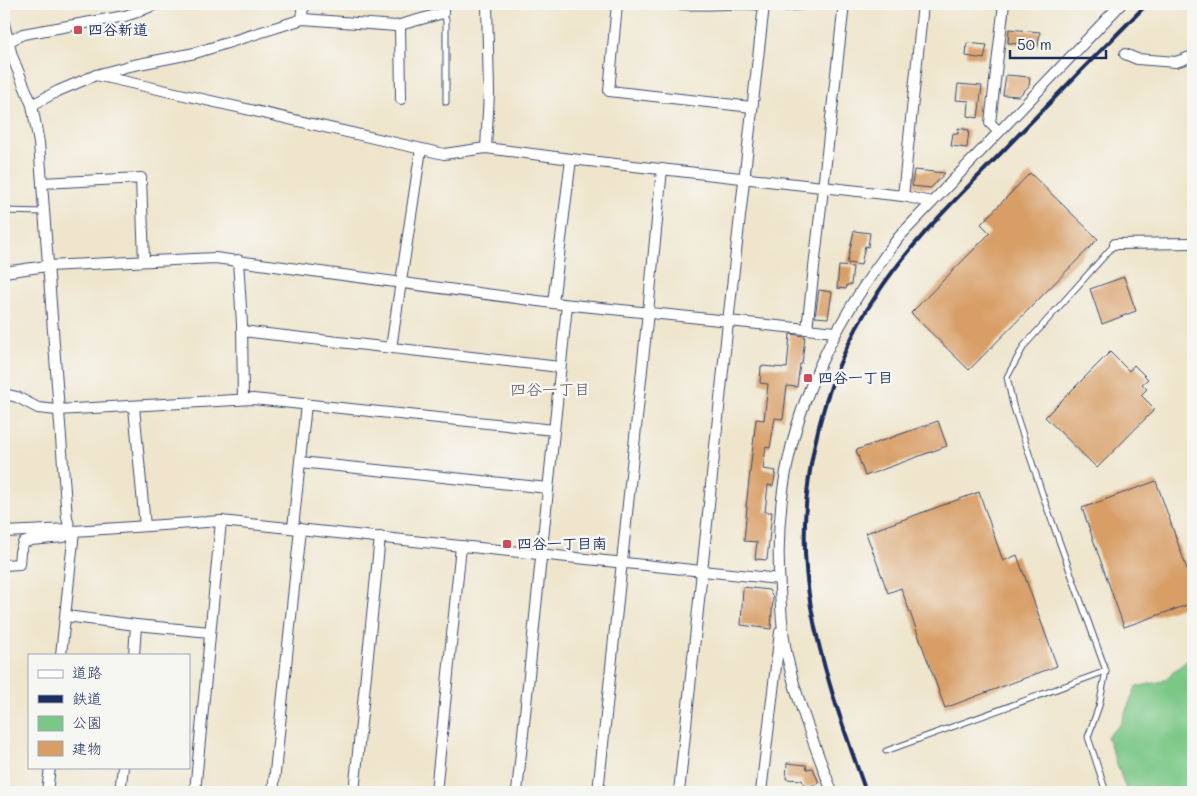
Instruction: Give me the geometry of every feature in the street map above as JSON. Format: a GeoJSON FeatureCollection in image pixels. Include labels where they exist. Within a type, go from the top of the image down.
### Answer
{"type":"FeatureCollection","features":[{"type":"Feature","properties":{"kind":"street"},"geometry":{"type":"LineString","coordinates":[[6,43],[23,34],[125,16],[156,4]]}},
{"type":"Feature","properties":{"kind":"street"},"geometry":{"type":"LineString","coordinates":[[303,19],[302,10],[307,4]]}},
{"type":"Feature","properties":{"kind":"street"},"geometry":{"type":"LineString","coordinates":[[486,148],[489,93],[487,4]]}},
{"type":"Feature","properties":{"kind":"street"},"geometry":{"type":"LineString","coordinates":[[617,4],[609,91],[752,107]]}},
{"type":"Feature","properties":{"kind":"street"},"geometry":{"type":"LineString","coordinates":[[680,4],[750,4],[764,6],[803,4]]}},
{"type":"Feature","properties":{"kind":"street"},"geometry":{"type":"LineString","coordinates":[[807,329],[844,4]]}},
{"type":"Feature","properties":{"kind":"street"},"geometry":{"type":"LineString","coordinates":[[903,196],[923,4]]}},
{"type":"Feature","properties":{"kind":"street"},"geometry":{"type":"LineString","coordinates":[[999,132],[990,123],[1004,4]]}},
{"type":"Feature","properties":{"kind":"street"},"geometry":{"type":"LineString","coordinates":[[832,792],[796,688],[787,657],[781,621],[779,533],[782,490],[796,426],[811,385],[835,332],[874,269],[899,237],[1121,4]]}},
{"type":"Feature","properties":{"kind":"street"},"geometry":{"type":"LineString","coordinates":[[679,792],[728,322],[764,6]]}},
{"type":"Feature","properties":{"kind":"street"},"geometry":{"type":"LineString","coordinates":[[32,104],[96,75],[129,66],[195,53],[303,19],[371,25],[400,25],[443,8]]}},
{"type":"Feature","properties":{"kind":"street"},"geometry":{"type":"LineString","coordinates":[[4,24],[6,43],[32,104],[39,143],[66,518],[72,530],[62,654]]}},
{"type":"Feature","properties":{"kind":"street"},"geometry":{"type":"LineString","coordinates":[[400,25],[401,99]]}},
{"type":"Feature","properties":{"kind":"street"},"geometry":{"type":"LineString","coordinates":[[1125,54],[1137,59],[1176,62],[1193,56]]}},
{"type":"Feature","properties":{"kind":"street"},"geometry":{"type":"LineString","coordinates":[[96,75],[444,154],[486,148],[903,196],[931,202]]}},
{"type":"Feature","properties":{"kind":"street"},"geometry":{"type":"LineString","coordinates":[[391,348],[421,149]]}},
{"type":"Feature","properties":{"kind":"street"},"geometry":{"type":"LineString","coordinates":[[553,303],[571,159]]}},
{"type":"Feature","properties":{"kind":"street"},"geometry":{"type":"LineString","coordinates":[[598,792],[662,169]]}},
{"type":"Feature","properties":{"kind":"street"},"geometry":{"type":"LineString","coordinates":[[42,183],[140,178],[144,261]]}},
{"type":"Feature","properties":{"kind":"street"},"geometry":{"type":"LineString","coordinates":[[1115,244],[1193,243]]}},
{"type":"Feature","properties":{"kind":"street"},"geometry":{"type":"LineString","coordinates":[[4,272],[47,266],[215,258],[567,305],[835,332]]}},
{"type":"Feature","properties":{"kind":"street"},"geometry":{"type":"LineString","coordinates":[[238,260],[243,399]]}},
{"type":"Feature","properties":{"kind":"street"},"geometry":{"type":"LineString","coordinates":[[517,792],[567,305]]}},
{"type":"Feature","properties":{"kind":"street"},"geometry":{"type":"LineString","coordinates":[[242,331],[560,367]]}},
{"type":"Feature","properties":{"kind":"street"},"geometry":{"type":"LineString","coordinates":[[4,394],[17,396],[38,408],[57,410],[134,407],[243,399],[554,430]]}},
{"type":"Feature","properties":{"kind":"street"},"geometry":{"type":"LineString","coordinates":[[273,792],[306,404]]}},
{"type":"Feature","properties":{"kind":"street"},"geometry":{"type":"LineString","coordinates":[[134,407],[145,526]]}},
{"type":"Feature","properties":{"kind":"street"},"geometry":{"type":"LineString","coordinates":[[300,462],[548,488]]}},
{"type":"Feature","properties":{"kind":"street"},"geometry":{"type":"LineString","coordinates":[[4,530],[72,530],[221,521],[779,579]]}},
{"type":"Feature","properties":{"kind":"street"},"geometry":{"type":"LineString","coordinates":[[195,792],[221,521]]}},
{"type":"Feature","properties":{"kind":"street"},"geometry":{"type":"LineString","coordinates":[[4,565],[19,564],[23,543],[31,540],[63,537],[72,530]]}},
{"type":"Feature","properties":{"kind":"street"},"geometry":{"type":"LineString","coordinates":[[354,792],[380,537]]}},
{"type":"Feature","properties":{"kind":"street"},"geometry":{"type":"LineString","coordinates":[[436,792],[462,546]]}},
{"type":"Feature","properties":{"kind":"street"},"geometry":{"type":"LineString","coordinates":[[66,616],[210,632]]}},
{"type":"Feature","properties":{"kind":"street"},"geometry":{"type":"LineString","coordinates":[[761,792],[781,621]]}},
{"type":"Feature","properties":{"kind":"street"},"geometry":{"type":"LineString","coordinates":[[134,654],[136,625]]}},
{"type":"Feature","properties":{"kind":"street"},"geometry":{"type":"LineString","coordinates":[[47,792],[50,768]]}},
{"type":"Feature","properties":{"kind":"street"},"geometry":{"type":"LineString","coordinates":[[120,792],[123,768]]}},
{"type":"Feature","properties":{"kind":"lane"},"geometry":{"type":"LineString","coordinates":[[443,8],[446,20],[446,102]]}},
{"type":"Feature","properties":{"kind":"lane"},"geometry":{"type":"LineString","coordinates":[[4,211],[44,212]]}},
{"type":"Feature","properties":{"kind":"lane"},"geometry":{"type":"LineString","coordinates":[[1106,792],[1088,737],[1099,706],[1106,671],[1045,502],[1013,405],[1007,377],[1024,346],[1115,244]]}},
{"type":"Feature","properties":{"kind":"lane"},"geometry":{"type":"LineString","coordinates":[[886,752],[1106,671]]}},
{"type":"Feature","properties":{"kind":"green space"},"geometry":{"type":"Polygon","coordinates":[[[1193,653],[1193,792],[1127,792],[1107,736],[1120,725],[1136,687],[1163,681],[1190,658],[1193,653]]]}},
{"type":"Feature","properties":{"kind":"building"},"geometry":{"type":"Polygon","coordinates":[[[1009,29],[1040,32],[1038,46],[1008,43],[1009,29]]]}},
{"type":"Feature","properties":{"kind":"building"},"geometry":{"type":"Polygon","coordinates":[[[967,43],[987,45],[984,59],[966,56],[967,43]]]}},
{"type":"Feature","properties":{"kind":"building"},"geometry":{"type":"Polygon","coordinates":[[[1006,75],[1030,77],[1029,86],[1019,96],[1003,95],[1006,75]]]}},
{"type":"Feature","properties":{"kind":"building"},"geometry":{"type":"Polygon","coordinates":[[[958,84],[982,86],[978,118],[968,116],[969,101],[956,100],[958,84]]]}},
{"type":"Feature","properties":{"kind":"building"},"geometry":{"type":"Polygon","coordinates":[[[958,128],[969,130],[967,148],[951,146],[953,133],[958,134],[958,128]]]}},
{"type":"Feature","properties":{"kind":"building"},"geometry":{"type":"Polygon","coordinates":[[[914,170],[945,173],[931,188],[912,186],[914,170]]]}},
{"type":"Feature","properties":{"kind":"building"},"geometry":{"type":"Polygon","coordinates":[[[1030,173],[1098,239],[969,370],[911,313],[990,233],[981,224],[1030,173]]]}},
{"type":"Feature","properties":{"kind":"building"},"geometry":{"type":"Polygon","coordinates":[[[854,231],[870,233],[868,247],[865,246],[861,265],[847,263],[854,231]]]}},
{"type":"Feature","properties":{"kind":"building"},"geometry":{"type":"Polygon","coordinates":[[[839,266],[853,267],[851,285],[847,285],[846,289],[837,288],[839,266]]]}},
{"type":"Feature","properties":{"kind":"building"},"geometry":{"type":"Polygon","coordinates":[[[1124,277],[1136,311],[1102,324],[1090,289],[1124,277]]]}},
{"type":"Feature","properties":{"kind":"building"},"geometry":{"type":"Polygon","coordinates":[[[819,290],[832,292],[828,318],[815,317],[819,290]]]}},
{"type":"Feature","properties":{"kind":"building"},"geometry":{"type":"Polygon","coordinates":[[[790,334],[805,336],[802,364],[800,364],[797,387],[787,386],[783,419],[775,418],[770,448],[766,447],[763,469],[776,471],[773,486],[768,485],[765,512],[772,512],[767,560],[755,559],[757,542],[744,541],[756,419],[764,420],[768,384],[760,383],[761,366],[787,368],[790,334]]]}},
{"type":"Feature","properties":{"kind":"building"},"geometry":{"type":"Polygon","coordinates":[[[1110,352],[1129,371],[1134,365],[1148,379],[1142,384],[1147,389],[1141,395],[1155,409],[1097,468],[1045,417],[1110,352]]]}},
{"type":"Feature","properties":{"kind":"building"},"geometry":{"type":"Polygon","coordinates":[[[938,421],[947,446],[865,476],[856,450],[938,421]]]}},
{"type":"Feature","properties":{"kind":"building"},"geometry":{"type":"Polygon","coordinates":[[[1156,481],[1193,586],[1193,603],[1124,627],[1082,508],[1156,481]]]}},
{"type":"Feature","properties":{"kind":"building"},"geometry":{"type":"Polygon","coordinates":[[[979,492],[1003,561],[1017,555],[1057,666],[945,708],[901,588],[888,593],[866,533],[979,492]]]}},
{"type":"Feature","properties":{"kind":"building"},"geometry":{"type":"Polygon","coordinates":[[[743,587],[769,590],[773,597],[771,629],[741,625],[743,587]]]}},
{"type":"Feature","properties":{"kind":"building"},"geometry":{"type":"Polygon","coordinates":[[[787,763],[806,765],[807,769],[813,768],[819,783],[805,788],[802,780],[786,779],[787,763]]]}},
{"type":"Feature","properties":{"kind":"railway"},"geometry":{"type":"LineString","coordinates":[[866,792],[821,654],[811,607],[806,567],[805,527],[808,485],[815,444],[825,404],[839,365],[856,328],[877,294],[905,256],[952,203],[1147,4]]}},
{"type":"Feature","properties":{"kind":"place","name":"四谷新道"},"geometry":{"type":"Point","coordinates":[78,30]}},
{"type":"Feature","properties":{"kind":"place","name":"四谷一丁目"},"geometry":{"type":"Point","coordinates":[808,378]}},
{"type":"Feature","properties":{"kind":"place","name":"四谷一丁目南"},"geometry":{"type":"Point","coordinates":[507,544]}},
{"type":"Feature","properties":{"kind":"district","name":"四谷一丁目"},"geometry":{"type":"Point","coordinates":[550,389]}}]}
